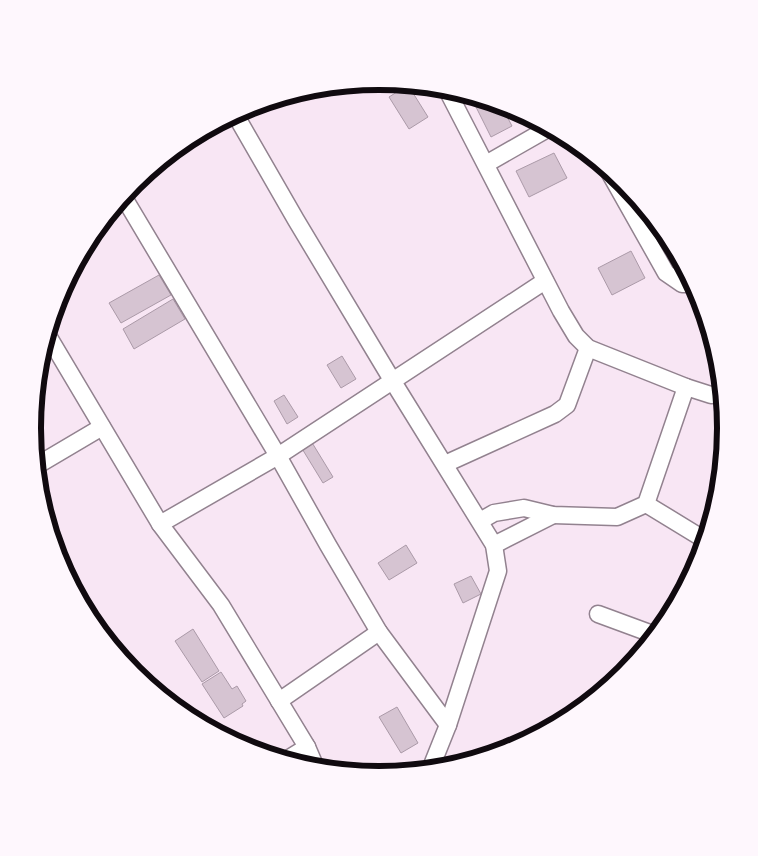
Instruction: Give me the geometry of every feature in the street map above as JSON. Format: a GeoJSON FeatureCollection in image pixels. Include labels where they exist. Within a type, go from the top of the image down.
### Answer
{"type":"FeatureCollection","features":[{"type":"Feature","properties":{"kind":"street"},"geometry":{"type":"LineString","coordinates":[[452,99],[545,281],[576,336],[588,348],[686,387],[715,394]]}},
{"type":"Feature","properties":{"kind":"street"},"geometry":{"type":"LineString","coordinates":[[239,121],[278,191],[494,545],[498,572],[448,726],[434,761]]}},
{"type":"Feature","properties":{"kind":"street"},"geometry":{"type":"LineString","coordinates":[[486,164],[542,132]]}},
{"type":"Feature","properties":{"kind":"street"},"geometry":{"type":"LineString","coordinates":[[620,191],[666,273],[684,284]]}},
{"type":"Feature","properties":{"kind":"street"},"geometry":{"type":"LineString","coordinates":[[128,202],[278,456],[379,632],[448,726]]}},
{"type":"Feature","properties":{"kind":"street"},"geometry":{"type":"LineString","coordinates":[[160,524],[278,456],[545,281]]}},
{"type":"Feature","properties":{"kind":"street"},"geometry":{"type":"LineString","coordinates":[[52,343],[160,524],[220,605],[307,747],[312,759]]}},
{"type":"Feature","properties":{"kind":"street"},"geometry":{"type":"LineString","coordinates":[[445,464],[555,414],[567,405],[588,348]]}},
{"type":"Feature","properties":{"kind":"street"},"geometry":{"type":"LineString","coordinates":[[480,521],[494,513],[524,508],[553,515],[617,518],[646,504],[686,387]]}},
{"type":"Feature","properties":{"kind":"street"},"geometry":{"type":"LineString","coordinates":[[43,462],[102,427]]}},
{"type":"Feature","properties":{"kind":"street"},"geometry":{"type":"LineString","coordinates":[[646,504],[699,536]]}},
{"type":"Feature","properties":{"kind":"street"},"geometry":{"type":"LineString","coordinates":[[494,545],[553,515]]}},
{"type":"Feature","properties":{"kind":"street"},"geometry":{"type":"LineString","coordinates":[[598,614],[648,633]]}},
{"type":"Feature","properties":{"kind":"street"},"geometry":{"type":"LineString","coordinates":[[279,701],[379,632]]}},
{"type":"Feature","properties":{"kind":"street"},"geometry":{"type":"LineString","coordinates":[[295,755],[307,747]]}},
{"type":"Feature","properties":{"kind":"building"},"geometry":{"type":"Polygon","coordinates":[[[399,91],[412,92],[428,117],[409,129],[389,97],[399,91]]]}},
{"type":"Feature","properties":{"kind":"building"},"geometry":{"type":"Polygon","coordinates":[[[475,104],[506,115],[512,126],[491,137],[475,104]]]}},
{"type":"Feature","properties":{"kind":"building"},"geometry":{"type":"Polygon","coordinates":[[[554,153],[567,178],[529,197],[516,171],[554,153]]]}},
{"type":"Feature","properties":{"kind":"building"},"geometry":{"type":"Polygon","coordinates":[[[631,251],[645,278],[612,295],[598,268],[631,251]]]}},
{"type":"Feature","properties":{"kind":"building"},"geometry":{"type":"Polygon","coordinates":[[[159,275],[171,295],[121,323],[109,303],[159,275]]]}},
{"type":"Feature","properties":{"kind":"building"},"geometry":{"type":"Polygon","coordinates":[[[173,299],[185,319],[134,349],[123,329],[173,299]]]}},
{"type":"Feature","properties":{"kind":"building"},"geometry":{"type":"Polygon","coordinates":[[[342,356],[356,379],[341,388],[327,365],[342,356]]]}},
{"type":"Feature","properties":{"kind":"building"},"geometry":{"type":"Polygon","coordinates":[[[284,395],[298,417],[287,424],[274,401],[284,395]]]}},
{"type":"Feature","properties":{"kind":"building"},"geometry":{"type":"Polygon","coordinates":[[[311,441],[333,477],[323,483],[301,447],[311,441]]]}},
{"type":"Feature","properties":{"kind":"building"},"geometry":{"type":"Polygon","coordinates":[[[406,545],[417,563],[389,580],[378,563],[406,545]]]}},
{"type":"Feature","properties":{"kind":"building"},"geometry":{"type":"Polygon","coordinates":[[[471,576],[481,594],[463,603],[454,584],[471,576]]]}},
{"type":"Feature","properties":{"kind":"building"},"geometry":{"type":"Polygon","coordinates":[[[193,629],[219,671],[202,682],[175,641],[193,629]]]}},
{"type":"Feature","properties":{"kind":"building"},"geometry":{"type":"Polygon","coordinates":[[[221,672],[232,689],[237,686],[246,701],[242,704],[243,706],[224,718],[202,684],[221,672]]]}},
{"type":"Feature","properties":{"kind":"building"},"geometry":{"type":"Polygon","coordinates":[[[397,707],[418,743],[401,753],[379,717],[397,707]]]}}]}
